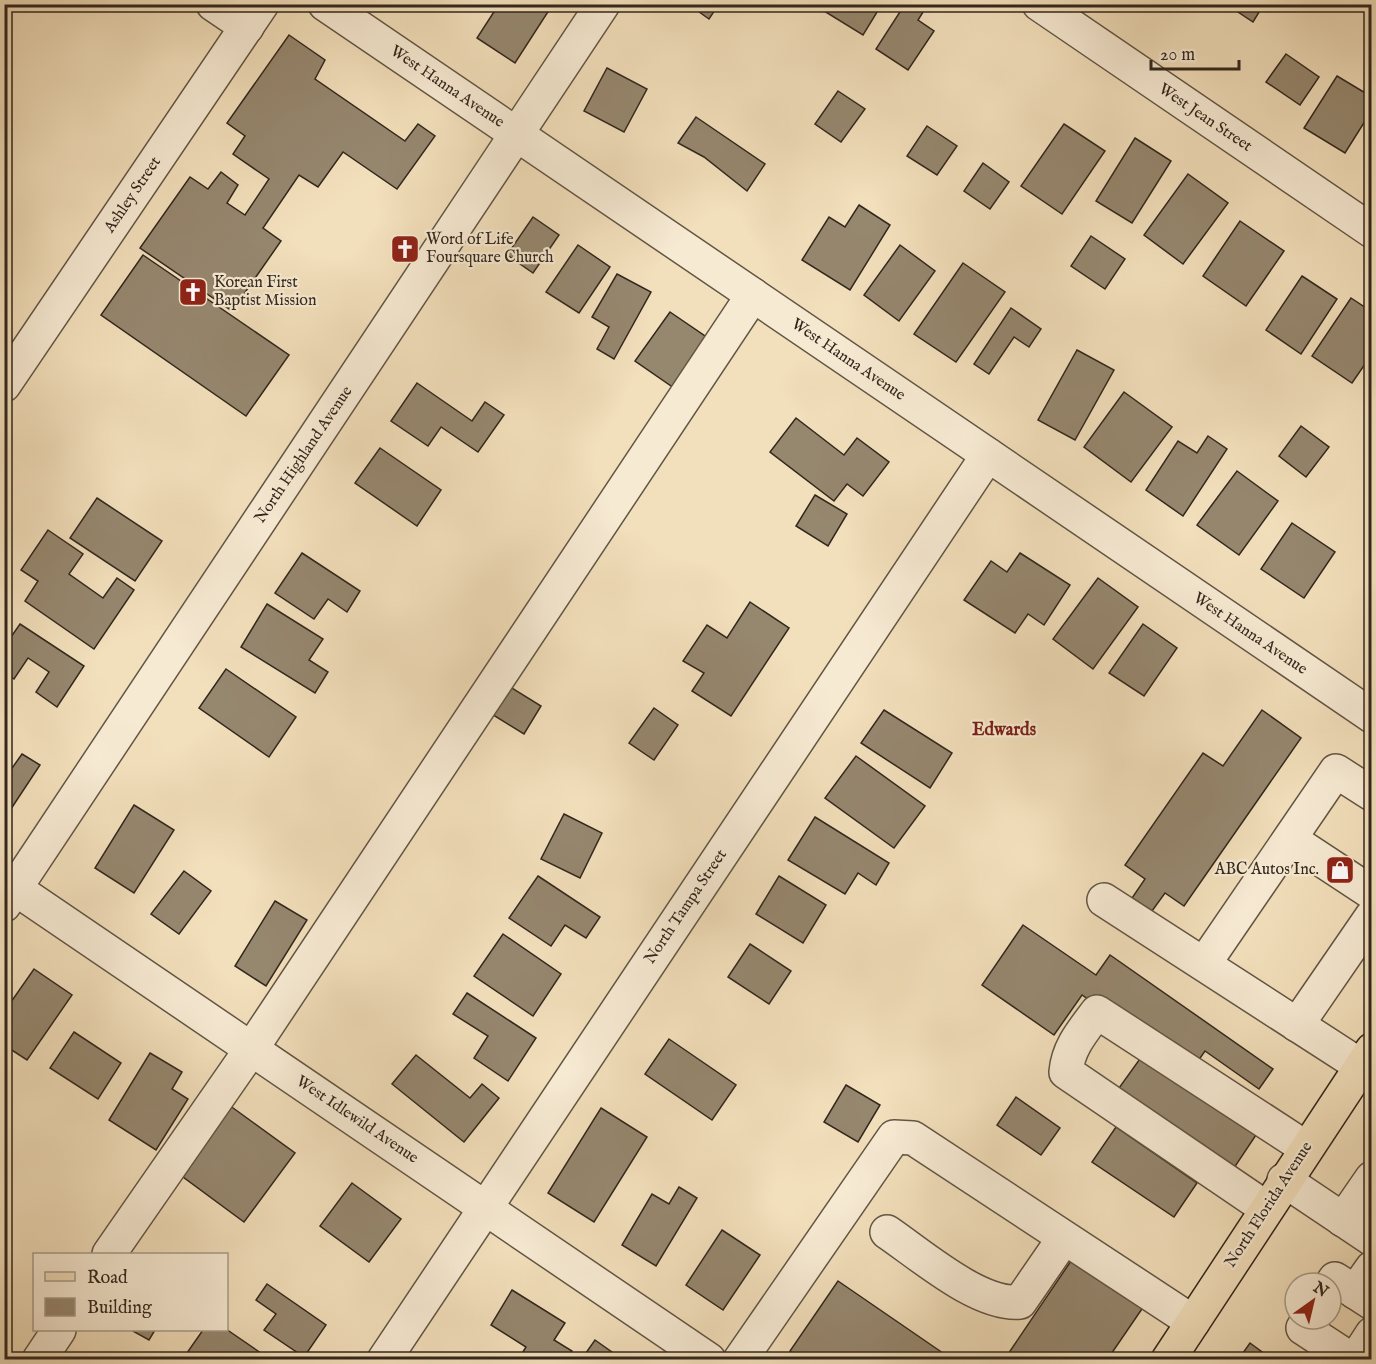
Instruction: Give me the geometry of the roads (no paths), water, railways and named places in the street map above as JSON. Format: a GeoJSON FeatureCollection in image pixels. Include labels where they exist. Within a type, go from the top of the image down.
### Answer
{"type":"FeatureCollection","features":[{"type":"Feature","properties":{"kind":"main road","name":"North Florida Avenue"},"geometry":{"type":"LineString","coordinates":[[1168,1359],[1366,1058]]}},
{"type":"Feature","properties":{"kind":"street"},"geometry":{"type":"LineString","coordinates":[[213,4],[255,16]]}},
{"type":"Feature","properties":{"kind":"street","name":"West Hanna Avenue"},"geometry":{"type":"LineString","coordinates":[[325,4],[1371,716]]}},
{"type":"Feature","properties":{"kind":"street","name":"North Highland Avenue"},"geometry":{"type":"LineString","coordinates":[[8,891],[603,4]]}},
{"type":"Feature","properties":{"kind":"street","name":"West Jean Street"},"geometry":{"type":"LineString","coordinates":[[1039,4],[1371,231]]}},
{"type":"Feature","properties":{"kind":"street","name":"Ashley Street"},"geometry":{"type":"LineString","coordinates":[[4,385],[255,16]]}},
{"type":"Feature","properties":{"kind":"street"},"geometry":{"type":"LineString","coordinates":[[110,1253],[252,1048],[753,296]]}},
{"type":"Feature","properties":{"kind":"street","name":"North Tampa Street"},"geometry":{"type":"LineString","coordinates":[[384,1359],[988,455]]}},
{"type":"Feature","properties":{"kind":"street"},"geometry":{"type":"LineString","coordinates":[[1204,964],[1336,771],[1368,785]]}},
{"type":"Feature","properties":{"kind":"street"},"geometry":{"type":"LineString","coordinates":[[1290,838],[1371,893]]}},
{"type":"Feature","properties":{"kind":"street","name":"West Idlewild Avenue"},"geometry":{"type":"LineString","coordinates":[[8,891],[252,1048],[709,1359]]}},
{"type":"Feature","properties":{"kind":"street"},"geometry":{"type":"LineString","coordinates":[[1104,900],[1297,1024],[1366,1058]]}},
{"type":"Feature","properties":{"kind":"street"},"geometry":{"type":"LineString","coordinates":[[1297,1024],[1371,916]]}},
{"type":"Feature","properties":{"kind":"street"},"geometry":{"type":"LineString","coordinates":[[1266,1208],[1066,1072],[1068,1054],[1081,1033],[1097,1012],[1306,1148]]}},
{"type":"Feature","properties":{"kind":"street"},"geometry":{"type":"LineString","coordinates":[[740,1359],[894,1137],[913,1138],[1193,1322]]}},
{"type":"Feature","properties":{"kind":"street"},"geometry":{"type":"LineString","coordinates":[[1343,1220],[1371,1178]]}},
{"type":"Feature","properties":{"kind":"street"},"geometry":{"type":"LineString","coordinates":[[1284,1180],[1371,1239]]}},
{"type":"Feature","properties":{"kind":"street"},"geometry":{"type":"LineString","coordinates":[[887,1232],[969,1287],[1006,1304],[1020,1302],[1064,1238]]}},
{"type":"Feature","properties":{"kind":"street"},"geometry":{"type":"LineString","coordinates":[[39,1359],[58,1331]]}},
{"type":"Feature","properties":{"kind":"street"},"geometry":{"type":"LineString","coordinates":[[1308,1331],[1354,1359],[1371,1334]]}},
{"type":"Feature","properties":{"kind":"place","name":"Word of Life Foursquare Church"},"geometry":{"type":"Point","coordinates":[405,249]}},
{"type":"Feature","properties":{"kind":"place","name":"Korean First Baptist Mission"},"geometry":{"type":"Point","coordinates":[193,292]}},
{"type":"Feature","properties":{"kind":"place","name":"ABC Autos Inc."},"geometry":{"type":"Point","coordinates":[1340,870]}},
{"type":"Feature","properties":{"kind":"district","name":"Edwards"},"geometry":{"type":"Point","coordinates":[1004,730]}}]}
